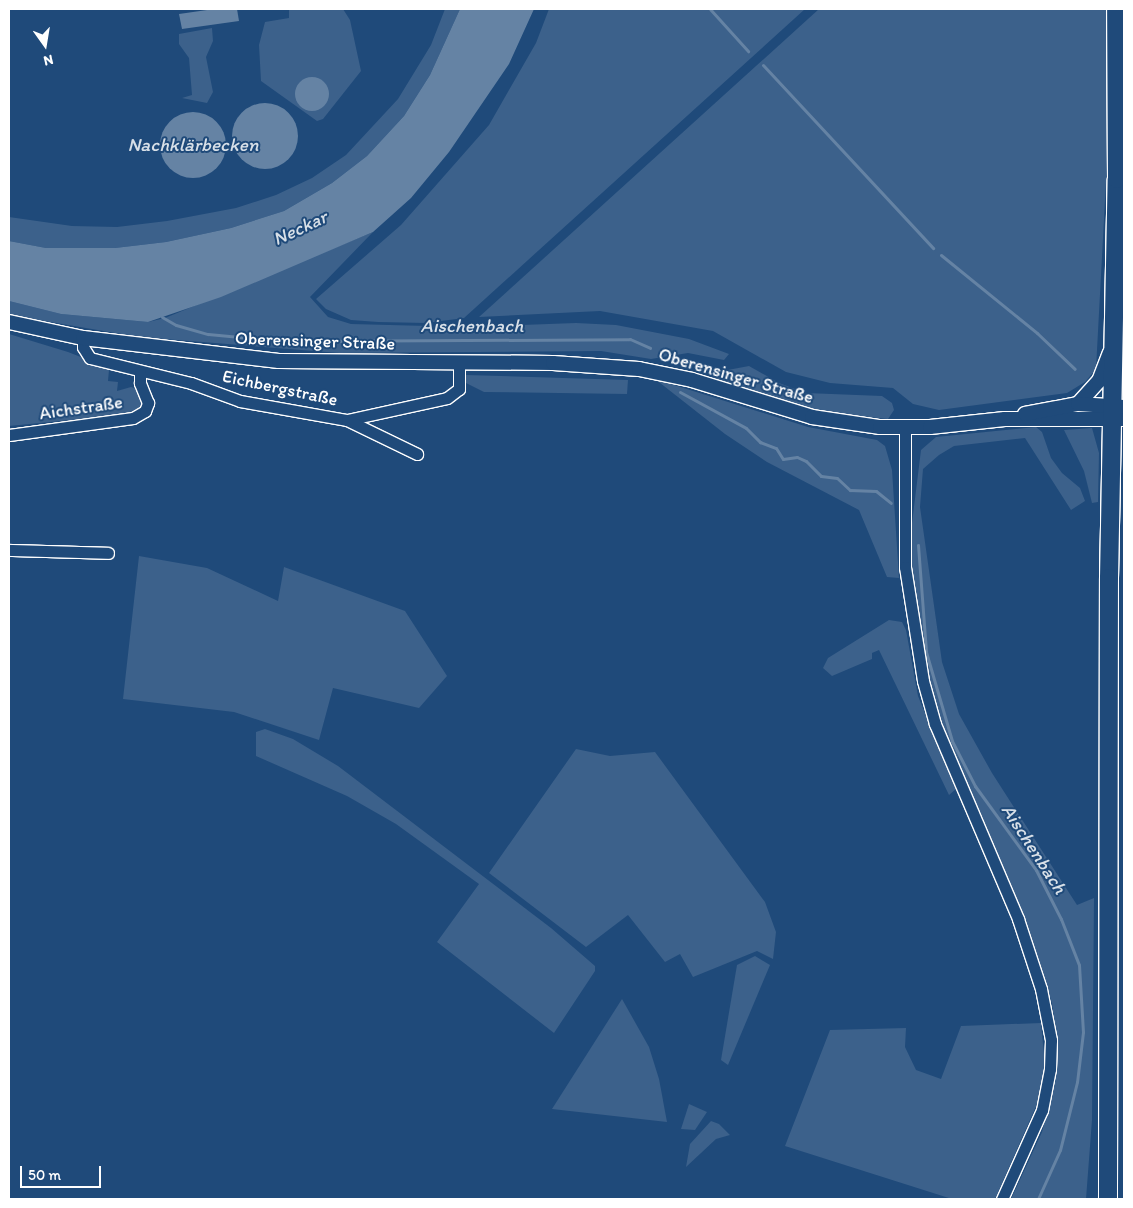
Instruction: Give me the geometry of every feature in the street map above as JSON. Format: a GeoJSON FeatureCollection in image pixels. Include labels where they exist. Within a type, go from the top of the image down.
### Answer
{"type":"FeatureCollection","features":[{"type":"Feature","properties":{"kind":"main road"},"geometry":{"type":"LineString","coordinates":[[1108,1199],[1109,578],[1117,413],[1112,347],[1118,170],[1116,9]]}},
{"type":"Feature","properties":{"kind":"street","name":"Oberensinger Straße"},"geometry":{"type":"LineString","coordinates":[[9,322],[83,338],[279,361],[602,365],[639,369],[692,380],[812,418],[844,424],[905,428],[1005,419],[1117,413]]}},
{"type":"Feature","properties":{"kind":"street","name":"Eichbergstraße"},"geometry":{"type":"LineString","coordinates":[[83,338],[83,347],[90,358],[140,372],[191,383],[240,401],[347,420],[447,398],[459,389],[459,363]]}},
{"type":"Feature","properties":{"kind":"street"},"geometry":{"type":"LineString","coordinates":[[1078,404],[1099,382],[1112,347]]}},
{"type":"Feature","properties":{"kind":"street","name":"Aichstraße"},"geometry":{"type":"LineString","coordinates":[[9,435],[134,418],[144,410],[148,403],[140,383],[140,372]]}},
{"type":"Feature","properties":{"kind":"street","name":"Oberensinger Straße"},"geometry":{"type":"LineString","coordinates":[[1005,419],[1078,404],[1117,413]]}},
{"type":"Feature","properties":{"kind":"street"},"geometry":{"type":"LineString","coordinates":[[347,420],[417,454]]}},
{"type":"Feature","properties":{"kind":"street"},"geometry":{"type":"LineString","coordinates":[[905,428],[905,567],[923,681],[935,724],[1018,919],[1041,989],[1052,1040],[1050,1069],[1042,1110],[1002,1199]]}},
{"type":"Feature","properties":{"kind":"street"},"geometry":{"type":"LineString","coordinates":[[9,550],[108,553]]}},
{"type":"Feature","properties":{"kind":"shaded area"},"geometry":{"type":"Polygon","coordinates":[[[289,9],[343,9],[350,20],[361,71],[323,119],[317,121],[261,81],[259,45],[265,22],[289,18],[289,9]]]}},
{"type":"Feature","properties":{"kind":"shaded area"},"geometry":{"type":"Polygon","coordinates":[[[445,9],[460,9],[430,75],[404,116],[367,156],[332,183],[284,211],[231,228],[166,242],[115,248],[46,248],[9,241],[9,217],[72,226],[117,227],[167,221],[236,208],[276,195],[312,178],[346,155],[398,99],[431,45],[445,9]]]}},
{"type":"Feature","properties":{"kind":"shaded area"},"geometry":{"type":"Polygon","coordinates":[[[549,9],[805,9],[464,318],[426,323],[378,322],[351,320],[326,309],[316,299],[401,225],[489,125],[536,43],[549,9]]]}},
{"type":"Feature","properties":{"kind":"shaded area"},"geometry":{"type":"Polygon","coordinates":[[[819,9],[1109,9],[1112,147],[1106,182],[1096,369],[1085,382],[1067,393],[939,410],[913,404],[893,388],[830,383],[786,372],[713,331],[600,311],[479,317],[819,9]]]}},
{"type":"Feature","properties":{"kind":"shaded area"},"geometry":{"type":"Polygon","coordinates":[[[212,28],[213,41],[206,57],[213,92],[207,103],[182,98],[192,95],[189,58],[179,44],[179,34],[212,28]]]}},
{"type":"Feature","properties":{"kind":"shaded area"},"geometry":{"type":"Polygon","coordinates":[[[373,232],[310,297],[328,317],[351,324],[466,327],[576,323],[616,325],[689,339],[729,354],[724,360],[688,353],[651,359],[601,351],[339,353],[139,337],[9,315],[9,301],[61,314],[148,322],[165,318],[373,232]]]}},
{"type":"Feature","properties":{"kind":"shaded area"},"geometry":{"type":"Polygon","coordinates":[[[9,334],[68,352],[124,374],[109,370],[108,381],[118,382],[117,391],[131,387],[137,389],[142,403],[139,408],[123,415],[9,426],[9,334]]]}},
{"type":"Feature","properties":{"kind":"shaded area"},"geometry":{"type":"Polygon","coordinates":[[[749,366],[779,383],[806,393],[882,396],[892,403],[894,410],[888,419],[822,412],[711,379],[717,372],[749,366]]]}},
{"type":"Feature","properties":{"kind":"shaded area"},"geometry":{"type":"Polygon","coordinates":[[[466,375],[628,380],[627,394],[484,392],[466,383],[466,375]]]}},
{"type":"Feature","properties":{"kind":"shaded area"},"geometry":{"type":"Polygon","coordinates":[[[655,379],[808,427],[877,440],[885,446],[892,470],[899,578],[887,577],[859,510],[767,462],[725,434],[655,379]]]}},
{"type":"Feature","properties":{"kind":"shaded area"},"geometry":{"type":"Polygon","coordinates":[[[1036,427],[1042,432],[1051,458],[1062,473],[1080,488],[1085,501],[1071,510],[1025,438],[954,446],[939,455],[923,469],[920,507],[942,662],[959,714],[992,773],[1077,905],[1094,898],[1092,1120],[1086,1199],[1011,1199],[1042,1132],[1056,1079],[1057,1043],[1052,1003],[1022,913],[939,716],[927,669],[912,578],[911,531],[921,450],[936,437],[1036,427]]]}},
{"type":"Feature","properties":{"kind":"shaded area"},"geometry":{"type":"Polygon","coordinates":[[[1092,428],[1099,453],[1098,502],[1092,503],[1084,471],[1064,430],[1092,428]]]}},
{"type":"Feature","properties":{"kind":"shaded area"},"geometry":{"type":"Polygon","coordinates":[[[139,556],[207,568],[278,601],[284,567],[405,611],[447,676],[419,708],[333,688],[319,740],[234,712],[123,699],[139,556]]]}},
{"type":"Feature","properties":{"kind":"shaded area"},"geometry":{"type":"Polygon","coordinates":[[[889,620],[902,622],[906,630],[918,696],[956,789],[949,795],[879,650],[872,653],[872,659],[832,676],[823,668],[828,658],[889,620]]]}},
{"type":"Feature","properties":{"kind":"shaded area"},"geometry":{"type":"Polygon","coordinates":[[[265,729],[293,739],[338,766],[551,928],[595,966],[595,971],[554,1033],[437,942],[479,884],[396,824],[347,796],[256,756],[256,732],[265,729]]]}},
{"type":"Feature","properties":{"kind":"shaded area"},"geometry":{"type":"Polygon","coordinates":[[[576,749],[610,756],[655,752],[765,902],[776,932],[773,959],[757,951],[693,977],[680,954],[665,962],[628,915],[586,947],[489,873],[576,749]]]}},
{"type":"Feature","properties":{"kind":"shaded area"},"geometry":{"type":"Polygon","coordinates":[[[755,956],[770,965],[728,1065],[721,1060],[737,965],[755,956]]]}},
{"type":"Feature","properties":{"kind":"shaded area"},"geometry":{"type":"Polygon","coordinates":[[[622,999],[649,1047],[659,1079],[667,1122],[552,1109],[622,999]]]}},
{"type":"Feature","properties":{"kind":"shaded area"},"geometry":{"type":"Polygon","coordinates":[[[1041,1023],[1045,1065],[1041,1095],[995,1199],[952,1199],[785,1146],[830,1030],[906,1028],[905,1047],[916,1070],[941,1079],[961,1026],[1041,1023]]]}},
{"type":"Feature","properties":{"kind":"shaded area"},"geometry":{"type":"Polygon","coordinates":[[[689,1104],[707,1112],[695,1130],[681,1129],[689,1104]]]}},
{"type":"Feature","properties":{"kind":"shaded area"},"geometry":{"type":"Polygon","coordinates":[[[711,1121],[719,1124],[730,1135],[716,1139],[686,1167],[690,1144],[711,1121]]]}},
{"type":"Feature","properties":{"kind":"water"},"geometry":{"type":"Polygon","coordinates":[[[214,9],[237,9],[239,21],[182,29],[179,14],[214,9]]]}},
{"type":"Feature","properties":{"kind":"water","name":"Neckar"},"geometry":{"type":"Polygon","coordinates":[[[460,9],[534,9],[509,64],[449,152],[411,198],[373,232],[221,297],[148,322],[61,314],[9,301],[9,241],[46,248],[115,248],[166,242],[231,228],[284,211],[332,183],[367,156],[404,116],[430,75],[460,9]]]}},
{"type":"Feature","properties":{"kind":"water"},"geometry":{"type":"Polygon","coordinates":[[[312,77],[319,78],[324,82],[328,87],[328,101],[324,106],[319,110],[312,111],[305,110],[300,106],[296,101],[295,94],[296,87],[300,82],[305,78],[312,77]]]}},
{"type":"Feature","properties":{"kind":"water","name":"Nachklärbecken"},"geometry":{"type":"Polygon","coordinates":[[[265,103],[278,106],[288,113],[295,123],[298,136],[295,149],[288,159],[278,166],[265,169],[252,166],[242,159],[235,149],[232,136],[235,123],[242,113],[252,106],[265,103]]]}},
{"type":"Feature","properties":{"kind":"water","name":"Nachklärbecken"},"geometry":{"type":"Polygon","coordinates":[[[193,112],[206,115],[216,122],[223,132],[226,145],[223,158],[216,168],[206,175],[193,178],[180,175],[170,168],[163,158],[160,145],[163,132],[170,122],[180,115],[193,112]]]}},
{"type":"Feature","properties":{"kind":"waterway"},"geometry":{"type":"LineString","coordinates":[[710,9],[748,51]]}},
{"type":"Feature","properties":{"kind":"waterway"},"geometry":{"type":"LineString","coordinates":[[763,65],[933,248]]}},
{"type":"Feature","properties":{"kind":"waterway"},"geometry":{"type":"LineString","coordinates":[[941,255],[1037,333],[1075,369]]}},
{"type":"Feature","properties":{"kind":"waterway","name":"Aischenbach"},"geometry":{"type":"LineString","coordinates":[[162,317],[176,325],[208,334],[270,340]]}},
{"type":"Feature","properties":{"kind":"waterway","name":"Aischenbach"},"geometry":{"type":"LineString","coordinates":[[293,341],[630,339],[650,348]]}},
{"type":"Feature","properties":{"kind":"waterway","name":"Aischenbach"},"geometry":{"type":"LineString","coordinates":[[680,392],[746,428],[760,442],[776,448],[783,459],[797,457],[806,461],[821,476],[837,478],[850,490],[876,491],[891,503]]}},
{"type":"Feature","properties":{"kind":"waterway","name":"Aischenbach"},"geometry":{"type":"LineString","coordinates":[[918,545],[926,652],[952,741],[975,786],[1036,870],[1061,919],[1079,965],[1083,1032],[1077,1082],[1060,1150],[1038,1199]]}}]}
